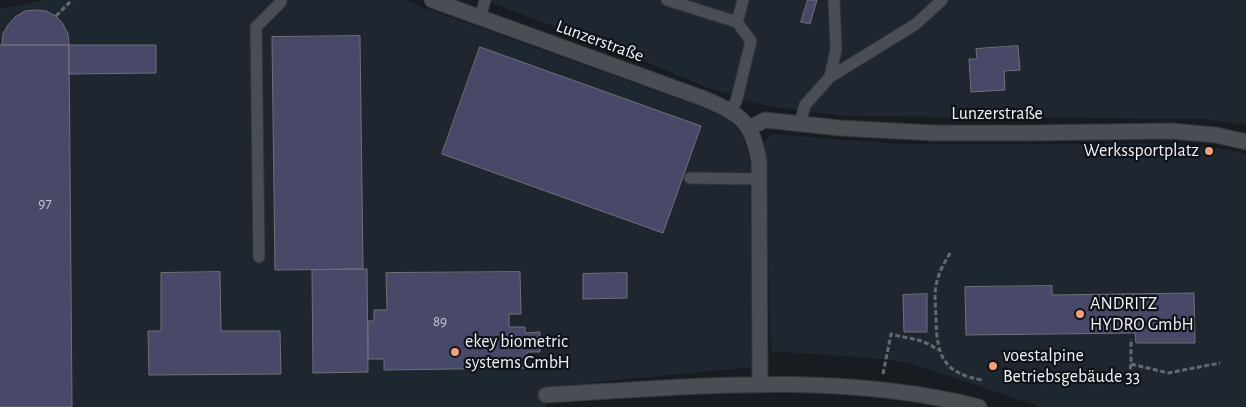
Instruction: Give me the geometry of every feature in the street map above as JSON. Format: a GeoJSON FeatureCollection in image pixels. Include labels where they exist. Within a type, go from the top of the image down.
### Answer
{"type":"FeatureCollection","features":[{"type":"Feature","properties":{"kind":"street","name":"Lunzerstraße"},"geometry":{"type":"LineString","coordinates":[[432,0],[705,99],[741,118],[749,128],[756,145],[759,161],[760,383]]}},
{"type":"Feature","properties":{"kind":"street","name":"Lunzerstraße"},"geometry":{"type":"LineString","coordinates":[[749,128],[765,120],[879,131],[979,134],[1170,132],[1216,135],[1246,142]]}},
{"type":"Feature","properties":{"kind":"street"},"geometry":{"type":"LineString","coordinates":[[546,395],[760,383],[880,389],[980,407]]}},
{"type":"Feature","properties":{"kind":"lane"},"geometry":{"type":"LineString","coordinates":[[259,257],[256,27],[281,0]]}},
{"type":"Feature","properties":{"kind":"lane"},"geometry":{"type":"LineString","coordinates":[[480,18],[485,0]]}},
{"type":"Feature","properties":{"kind":"lane"},"geometry":{"type":"LineString","coordinates":[[668,0],[737,22],[751,41],[736,102],[729,110]]}},
{"type":"Feature","properties":{"kind":"lane"},"geometry":{"type":"LineString","coordinates":[[737,22],[744,0]]}},
{"type":"Feature","properties":{"kind":"lane"},"geometry":{"type":"LineString","coordinates":[[830,77],[836,49],[834,4],[844,0]]}},
{"type":"Feature","properties":{"kind":"lane"},"geometry":{"type":"LineString","coordinates":[[800,124],[805,104],[830,77],[916,24],[942,0]]}},
{"type":"Feature","properties":{"kind":"lane"},"geometry":{"type":"LineString","coordinates":[[690,178],[760,179]]}},
{"type":"Feature","properties":{"kind":"path"},"geometry":{"type":"LineString","coordinates":[[56,16],[72,0]]}},
{"type":"Feature","properties":{"kind":"path"},"geometry":{"type":"LineString","coordinates":[[950,253],[938,277],[935,289],[938,350],[952,370],[964,377],[982,380]]}},
{"type":"Feature","properties":{"kind":"path"},"geometry":{"type":"LineString","coordinates":[[880,389],[891,334],[919,339],[938,350]]}},
{"type":"Feature","properties":{"kind":"path"},"geometry":{"type":"LineString","coordinates":[[1128,384],[1131,364],[1131,339]]}},
{"type":"Feature","properties":{"kind":"path"},"geometry":{"type":"LineString","coordinates":[[1131,364],[1168,373],[1220,363]]}},
{"type":"Feature","properties":{"kind":"shaded area"},"geometry":{"type":"Polygon","coordinates":[[[44,0],[403,0],[418,5],[419,0],[419,6],[703,108],[728,120],[741,132],[750,162],[752,367],[546,387],[546,407],[0,407],[0,9],[44,0]]]}},
{"type":"Feature","properties":{"kind":"shaded area"},"geometry":{"type":"Polygon","coordinates":[[[485,0],[1246,0],[1246,125],[1206,119],[844,116],[775,107],[706,87],[639,59],[485,0]]]}},
{"type":"Feature","properties":{"kind":"shaded area"},"geometry":{"type":"Polygon","coordinates":[[[771,134],[897,144],[1182,144],[1230,150],[1246,155],[1246,407],[1041,407],[910,363],[872,358],[771,351],[764,143],[771,134]]]}},
{"type":"Feature","properties":{"kind":"building"},"geometry":{"type":"Polygon","coordinates":[[[808,0],[817,0],[810,24],[801,22],[808,0]]]}},
{"type":"Feature","properties":{"kind":"building"},"geometry":{"type":"Polygon","coordinates":[[[25,11],[46,11],[56,16],[68,34],[69,45],[2,45],[3,34],[15,17],[25,11]]]}},
{"type":"Feature","properties":{"kind":"building"},"geometry":{"type":"Polygon","coordinates":[[[360,36],[363,269],[275,270],[272,37],[360,36]]]}},
{"type":"Feature","properties":{"kind":"building"},"geometry":{"type":"Polygon","coordinates":[[[0,45],[69,45],[72,407],[0,407],[0,45]]]}},
{"type":"Feature","properties":{"kind":"building"},"geometry":{"type":"Polygon","coordinates":[[[69,45],[156,45],[156,73],[69,74],[69,45]]]}},
{"type":"Feature","properties":{"kind":"building"},"geometry":{"type":"Polygon","coordinates":[[[1018,46],[1020,70],[1004,71],[1005,90],[971,92],[969,59],[977,59],[976,49],[1018,46]]]}},
{"type":"Feature","properties":{"kind":"building"},"geometry":{"type":"Polygon","coordinates":[[[480,47],[701,126],[663,233],[442,154],[480,47]]]}},
{"type":"Feature","properties":{"kind":"building"},"geometry":{"type":"Polygon","coordinates":[[[367,269],[368,372],[313,373],[312,270],[367,269]]]}},
{"type":"Feature","properties":{"kind":"building"},"geometry":{"type":"Polygon","coordinates":[[[220,272],[221,331],[280,331],[281,374],[149,375],[148,331],[161,331],[161,273],[220,272]]]}},
{"type":"Feature","properties":{"kind":"building"},"geometry":{"type":"Polygon","coordinates":[[[520,272],[521,314],[509,314],[509,327],[525,327],[525,333],[540,332],[540,352],[527,352],[527,368],[384,370],[384,359],[368,359],[368,321],[374,321],[374,310],[387,310],[386,273],[520,272]]]}},
{"type":"Feature","properties":{"kind":"building"},"geometry":{"type":"Polygon","coordinates":[[[627,273],[627,298],[583,299],[583,274],[627,273]]]}},
{"type":"Feature","properties":{"kind":"building","name":"ANDRITZ HYDRO GmbH"},"geometry":{"type":"Polygon","coordinates":[[[1052,286],[1052,295],[1194,293],[1195,343],[1136,343],[1135,333],[966,335],[965,287],[1052,286]]]}},
{"type":"Feature","properties":{"kind":"building"},"geometry":{"type":"Polygon","coordinates":[[[927,294],[927,332],[904,332],[903,295],[927,294]]]}},
{"type":"Feature","properties":{"kind":"place","name":"Werkssportplatz"},"geometry":{"type":"Point","coordinates":[1209,151]}},
{"type":"Feature","properties":{"kind":"place","name":"ANDRITZ HYDRO GmbH"},"geometry":{"type":"Point","coordinates":[1080,314]}},
{"type":"Feature","properties":{"kind":"place","name":"ekey biometric systems GmbH"},"geometry":{"type":"Point","coordinates":[455,352]}},
{"type":"Feature","properties":{"kind":"place","name":"voestalpine Betriebsgebäude 33"},"geometry":{"type":"Point","coordinates":[993,366]}}]}
